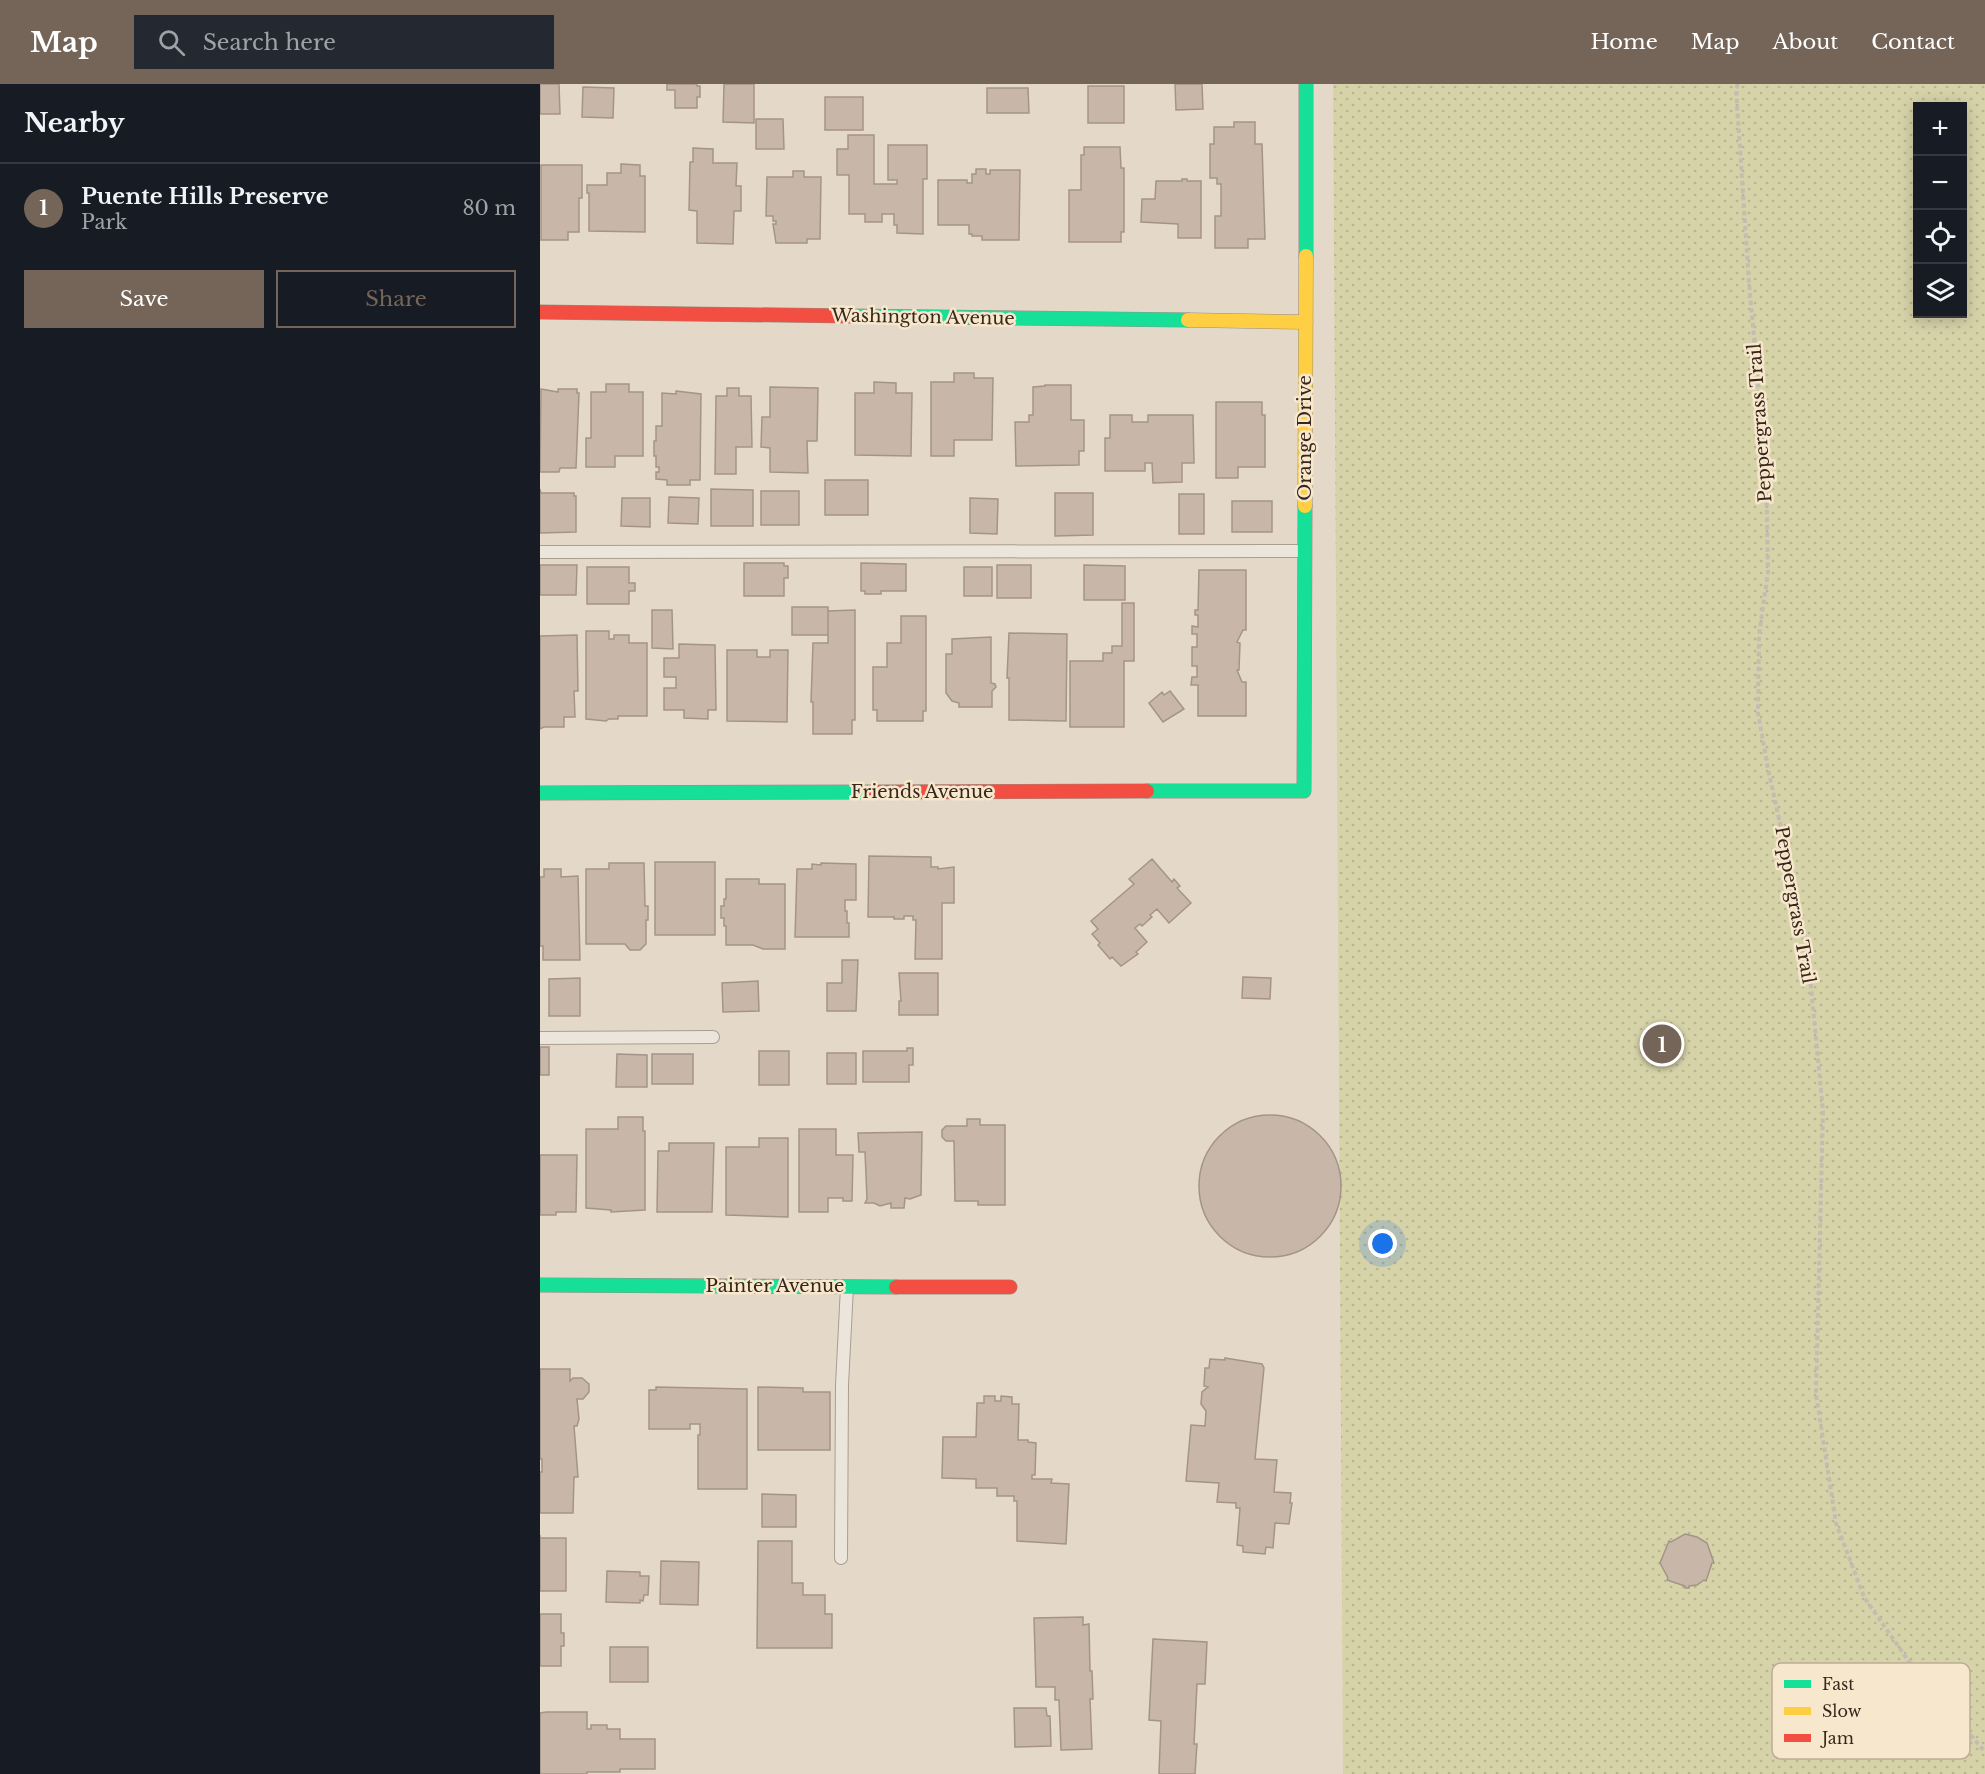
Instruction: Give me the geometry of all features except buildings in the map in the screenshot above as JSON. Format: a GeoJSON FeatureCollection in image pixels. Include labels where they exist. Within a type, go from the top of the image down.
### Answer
{"type":"FeatureCollection","features":[{"type":"Feature","properties":{"kind":"street","name":"Orange Drive"},"geometry":{"type":"LineString","coordinates":[[1304,791],[1306,84]]}},
{"type":"Feature","properties":{"kind":"street","name":"Washington Avenue"},"geometry":{"type":"LineString","coordinates":[[540,312],[1306,322]]}},
{"type":"Feature","properties":{"kind":"street","name":"Friends Avenue"},"geometry":{"type":"LineString","coordinates":[[540,792],[1304,791]]}},
{"type":"Feature","properties":{"kind":"street","name":"Painter Avenue"},"geometry":{"type":"LineString","coordinates":[[540,1285],[1010,1287]]}},
{"type":"Feature","properties":{"kind":"lane"},"geometry":{"type":"LineString","coordinates":[[540,552],[1305,551]]}},
{"type":"Feature","properties":{"kind":"lane"},"geometry":{"type":"LineString","coordinates":[[540,1038],[713,1037]]}},
{"type":"Feature","properties":{"kind":"lane"},"geometry":{"type":"LineString","coordinates":[[841,1558],[842,1385],[847,1286]]}},
{"type":"Feature","properties":{"kind":"path","name":"Peppergrass Trail"},"geometry":{"type":"LineString","coordinates":[[1737,84],[1742,195],[1766,469],[1768,572],[1759,635],[1758,713],[1807,946],[1823,1111],[1816,1394],[1836,1523],[1864,1597],[1910,1663]]}},
{"type":"Feature","properties":{"kind":"path","name":"Peppergrass Trail"},"geometry":{"type":"LineString","coordinates":[[1970,1734],[1985,1752]]}},
{"type":"Feature","properties":{"kind":"shaded area"},"geometry":{"type":"Polygon","coordinates":[[[1333,84],[1985,84],[1985,1774],[1343,1774],[1333,84]]]}},
{"type":"Feature","properties":{"kind":"traffic: fast"},"geometry":{"type":"LineString","coordinates":[[1306,84],[1306,256]]}},
{"type":"Feature","properties":{"kind":"traffic: fast"},"geometry":{"type":"LineString","coordinates":[[851,316],[1188,320]]}},
{"type":"Feature","properties":{"kind":"traffic: fast"},"geometry":{"type":"LineString","coordinates":[[1147,791],[1304,791],[1305,506]]}},
{"type":"Feature","properties":{"kind":"traffic: fast"},"geometry":{"type":"LineString","coordinates":[[540,793],[874,792]]}},
{"type":"Feature","properties":{"kind":"traffic: fast"},"geometry":{"type":"LineString","coordinates":[[540,1285],[896,1287]]}},
{"type":"Feature","properties":{"kind":"traffic: slow"},"geometry":{"type":"LineString","coordinates":[[1305,506],[1306,256]]}},
{"type":"Feature","properties":{"kind":"traffic: slow"},"geometry":{"type":"LineString","coordinates":[[1188,320],[1306,322]]}},
{"type":"Feature","properties":{"kind":"traffic: jam"},"geometry":{"type":"LineString","coordinates":[[540,312],[851,316]]}},
{"type":"Feature","properties":{"kind":"traffic: jam"},"geometry":{"type":"LineString","coordinates":[[874,792],[1147,791]]}},
{"type":"Feature","properties":{"kind":"traffic: jam"},"geometry":{"type":"LineString","coordinates":[[896,1287],[1010,1287]]}},
{"type":"Feature","properties":{"kind":"place","name":"Puente Hills Preserve"},"geometry":{"type":"Point","coordinates":[1662,1044]}}]}
